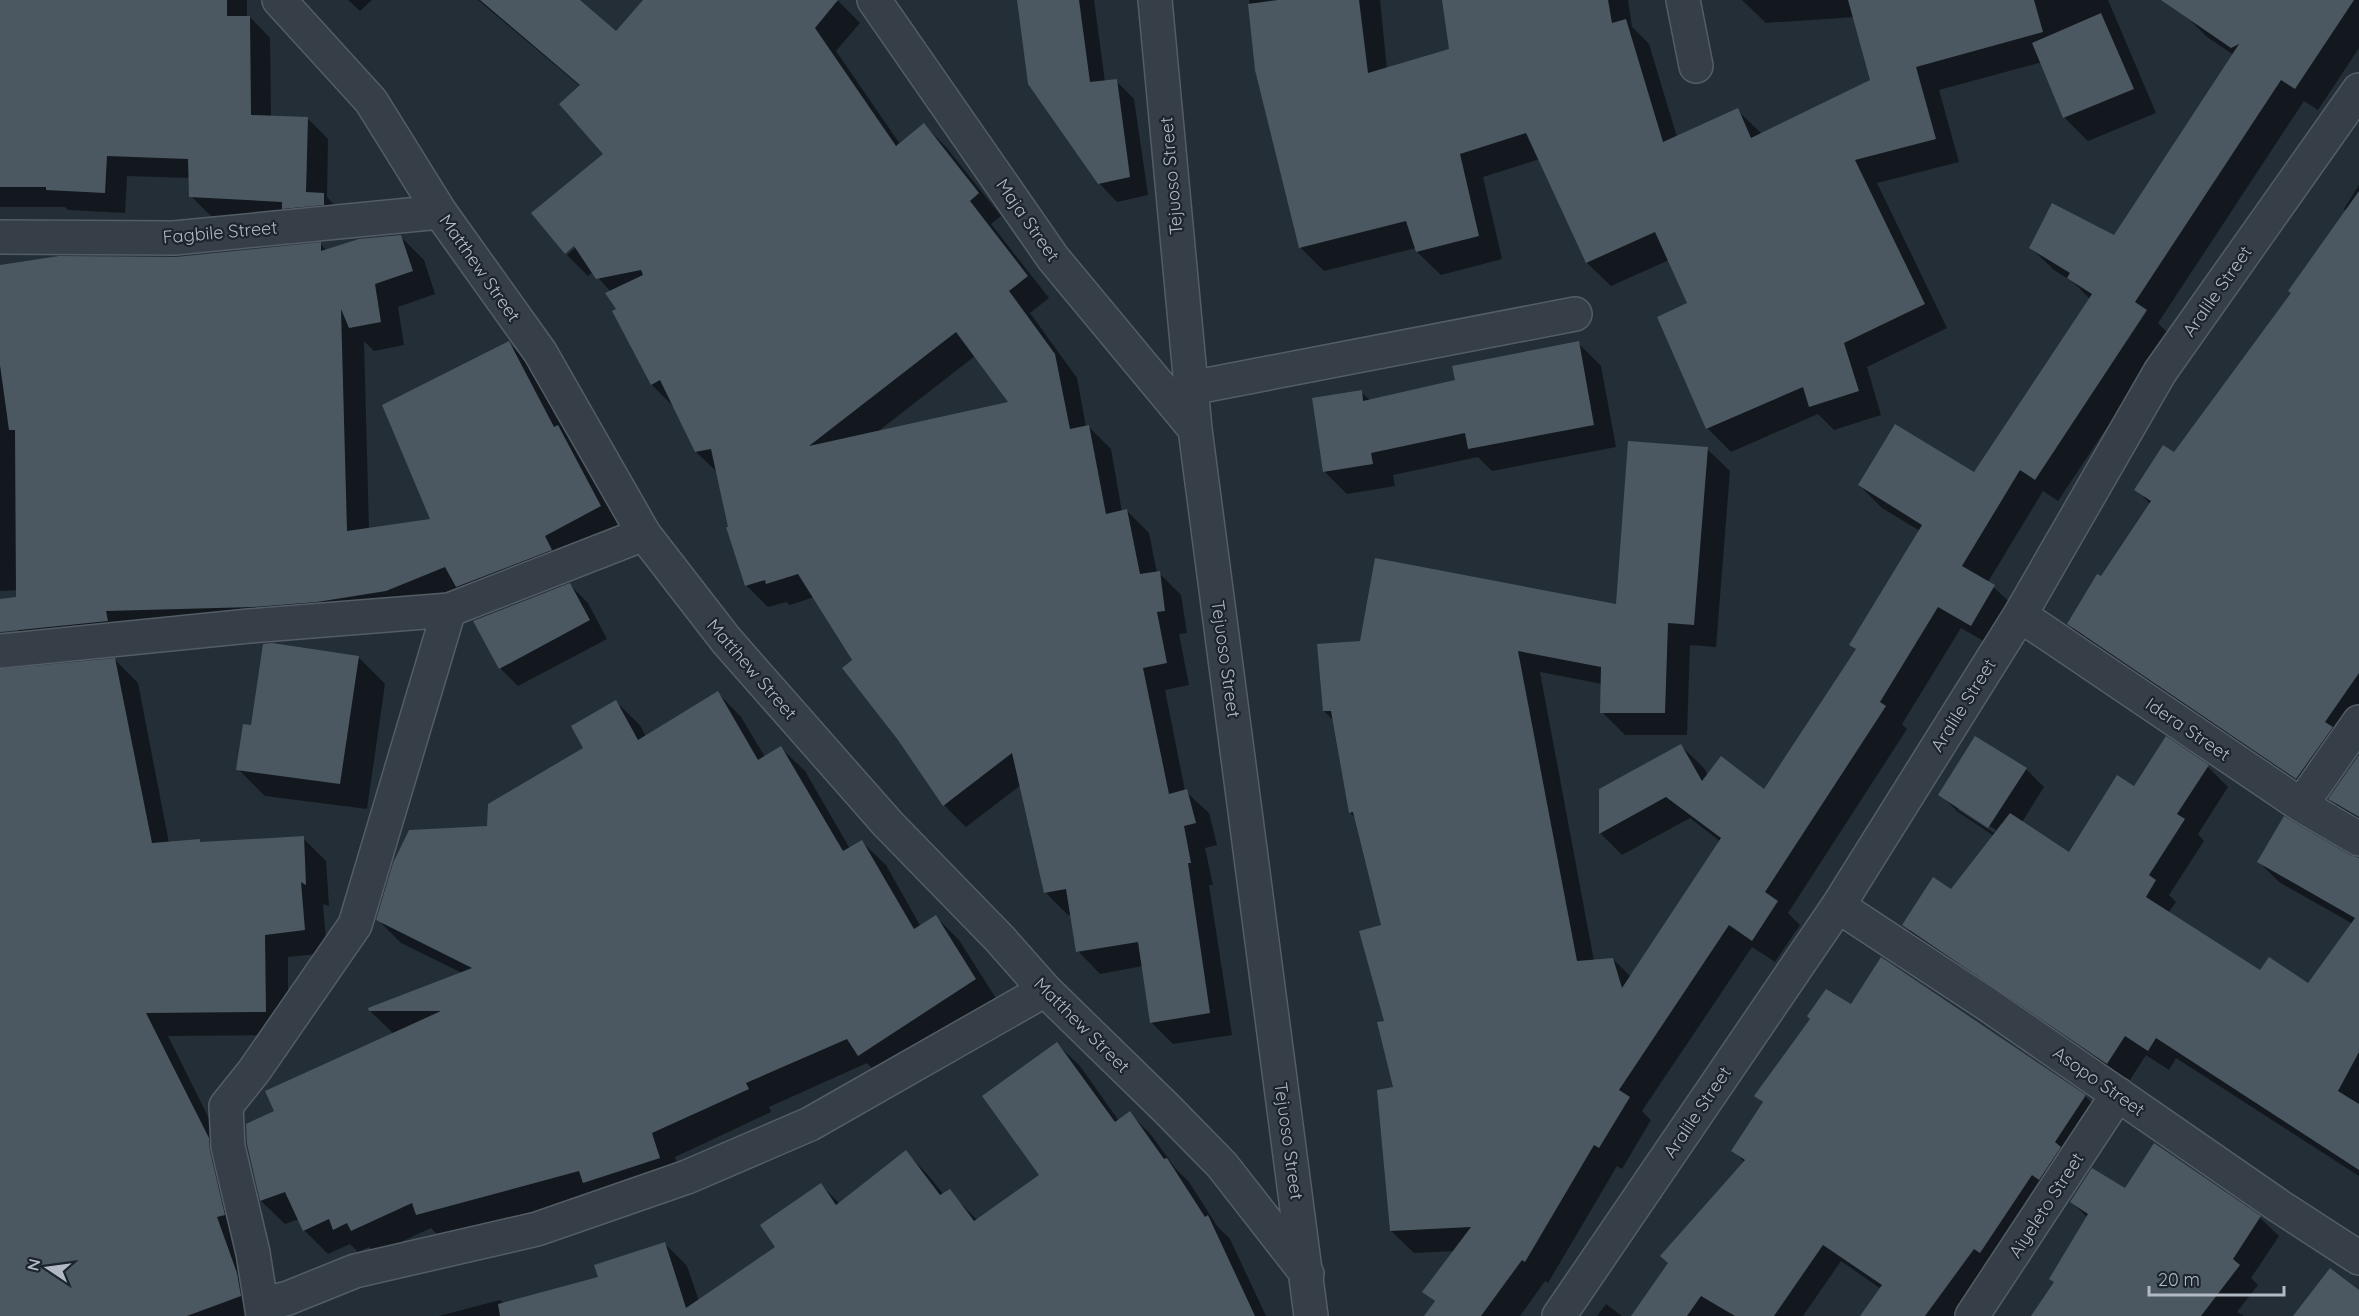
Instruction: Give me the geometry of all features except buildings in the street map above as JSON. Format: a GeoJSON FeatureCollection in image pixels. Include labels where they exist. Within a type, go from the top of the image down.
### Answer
{"type":"FeatureCollection","features":[{"type":"Feature","properties":{"kind":"street","name":"Matthew Street"},"geometry":{"type":"LineString","coordinates":[[279,0],[371,101],[440,212],[540,352],[644,534],[726,640],[888,824],[1000,939],[1045,990],[1166,1107],[1222,1165],[1307,1274]]}},
{"type":"Feature","properties":{"kind":"street","name":"Maja Street"},"geometry":{"type":"LineString","coordinates":[[874,0],[1053,258],[1196,429]]}},
{"type":"Feature","properties":{"kind":"street","name":"Tejuoso Street"},"geometry":{"type":"LineString","coordinates":[[1155,0],[1191,388],[1311,1316]]}},
{"type":"Feature","properties":{"kind":"street"},"geometry":{"type":"LineString","coordinates":[[1683,0],[1696,66]]}},
{"type":"Feature","properties":{"kind":"street","name":"Aralile Street"},"geometry":{"type":"LineString","coordinates":[[1559,1316],[1838,906],[2020,615],[2160,372],[2359,90]]}},
{"type":"Feature","properties":{"kind":"street","name":"Fagbile Street"},"geometry":{"type":"LineString","coordinates":[[0,237],[174,238],[440,212]]}},
{"type":"Feature","properties":{"kind":"street"},"geometry":{"type":"LineString","coordinates":[[1191,388],[1575,314]]}},
{"type":"Feature","properties":{"kind":"street"},"geometry":{"type":"LineString","coordinates":[[0,651],[249,626],[450,610],[644,534]]}},
{"type":"Feature","properties":{"kind":"street"},"geometry":{"type":"LineString","coordinates":[[450,610],[355,925],[254,1071],[226,1106],[228,1147],[253,1253],[263,1310],[355,1271],[537,1229],[687,1177],[810,1124],[1045,990]]}},
{"type":"Feature","properties":{"kind":"street","name":"Idera Street"},"geometry":{"type":"LineString","coordinates":[[2020,615],[2301,805],[2359,839]]}},
{"type":"Feature","properties":{"kind":"street"},"geometry":{"type":"LineString","coordinates":[[2301,805],[2359,722]]}},
{"type":"Feature","properties":{"kind":"street","name":"Asopo Street"},"geometry":{"type":"LineString","coordinates":[[1838,906],[2359,1258]]}},
{"type":"Feature","properties":{"kind":"street","name":"Aiyeleto Street"},"geometry":{"type":"LineString","coordinates":[[1972,1316],[2118,1094]]}}]}
